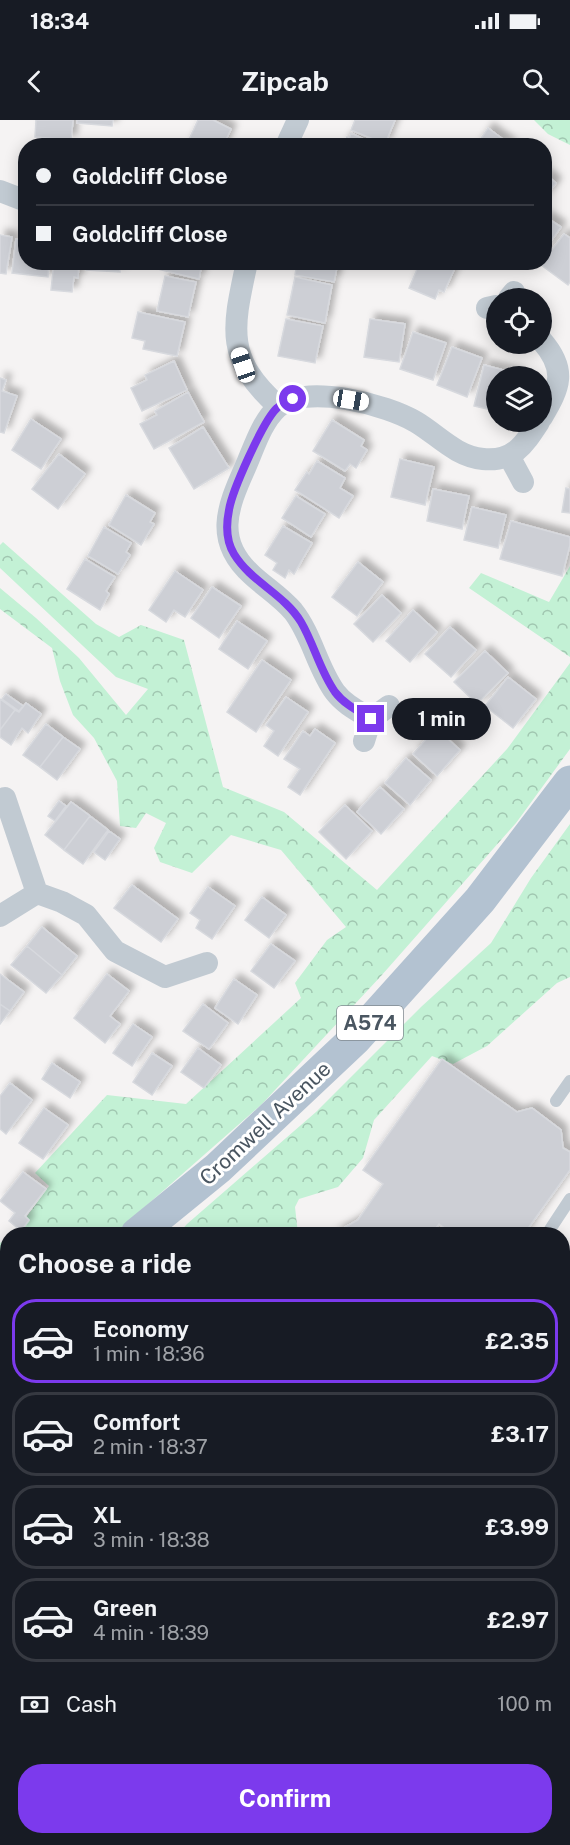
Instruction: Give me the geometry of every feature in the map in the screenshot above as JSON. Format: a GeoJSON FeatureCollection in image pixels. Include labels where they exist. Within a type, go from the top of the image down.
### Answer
{"type":"FeatureCollection","features":[{"type":"Feature","properties":{"kind":"main road","name":"Cromwell Avenue"},"geometry":{"type":"LineString","coordinates":[[146,1227],[218,1168],[355,1039],[480,900],[570,782]]}},
{"type":"Feature","properties":{"kind":"street"},"geometry":{"type":"LineString","coordinates":[[290,138],[298,120]]}},
{"type":"Feature","properties":{"kind":"street"},"geometry":{"type":"LineString","coordinates":[[0,191],[18,198]]}},
{"type":"Feature","properties":{"kind":"street"},"geometry":{"type":"LineString","coordinates":[[246,270],[235,327],[237,347],[243,365],[252,380],[278,406]]}},
{"type":"Feature","properties":{"kind":"street"},"geometry":{"type":"LineString","coordinates":[[552,354],[564,375],[552,398]]}},
{"type":"Feature","properties":{"kind":"street"},"geometry":{"type":"LineString","coordinates":[[371,719],[345,703],[335,692],[301,622],[291,609],[240,563],[228,542],[228,518],[232,498],[267,421],[278,406],[293,399],[310,396],[371,403],[400,413],[417,422],[455,450],[469,456],[497,459],[510,456],[519,449],[532,432]]}},
{"type":"Feature","properties":{"kind":"street"},"geometry":{"type":"LineString","coordinates":[[510,456],[523,482]]}},
{"type":"Feature","properties":{"kind":"street"},"geometry":{"type":"LineString","coordinates":[[364,741],[371,719],[390,706]]}},
{"type":"Feature","properties":{"kind":"street"},"geometry":{"type":"LineString","coordinates":[[5,798],[37,893]]}},
{"type":"Feature","properties":{"kind":"street"},"geometry":{"type":"LineString","coordinates":[[0,916],[37,893]]}},
{"type":"Feature","properties":{"kind":"street"},"geometry":{"type":"LineString","coordinates":[[37,893],[62,902],[86,915],[115,951],[165,977],[207,963]]}},
{"type":"Feature","properties":{"kind":"lane"},"geometry":{"type":"LineString","coordinates":[[556,1101],[570,1081]]}},
{"type":"Feature","properties":{"kind":"lane"},"geometry":{"type":"LineString","coordinates":[[551,1227],[570,1198]]}},
{"type":"Feature","properties":{"kind":"green space"},"geometry":{"type":"Polygon","coordinates":[[[534,120],[570,120],[570,145],[548,134],[534,120]]]}},
{"type":"Feature","properties":{"kind":"green space"},"geometry":{"type":"Polygon","coordinates":[[[3,542],[96,624],[119,637],[141,625],[184,640],[223,787],[284,812],[377,890],[507,749],[570,663],[570,749],[516,823],[381,976],[262,1104],[122,1227],[19,1227],[49,1186],[35,1173],[107,1095],[186,1104],[301,998],[295,983],[327,940],[346,927],[281,850],[231,835],[192,873],[160,862],[154,848],[166,823],[146,813],[136,828],[120,826],[117,781],[94,738],[73,715],[60,681],[52,648],[0,609],[0,588],[79,658],[126,715],[148,689],[116,677],[0,568],[0,545],[3,542]]]}},
{"type":"Feature","properties":{"kind":"green space"},"geometry":{"type":"Polygon","coordinates":[[[570,566],[570,657],[469,588],[481,573],[549,602],[570,566]]]}},
{"type":"Feature","properties":{"kind":"green space"},"geometry":{"type":"Polygon","coordinates":[[[570,824],[570,977],[557,983],[487,1046],[453,1064],[432,1056],[374,1120],[363,1158],[338,1187],[299,1199],[295,1207],[297,1227],[184,1227],[316,1112],[421,1007],[491,943],[531,878],[570,824]]]}},
{"type":"Feature","properties":{"kind":"building"},"geometry":{"type":"Polygon","coordinates":[[[36,120],[73,120],[71,138],[35,137],[36,120]]]}},
{"type":"Feature","properties":{"kind":"building"},"geometry":{"type":"Polygon","coordinates":[[[77,120],[113,120],[112,126],[77,123],[77,120]]]}},
{"type":"Feature","properties":{"kind":"building"},"geometry":{"type":"Polygon","coordinates":[[[198,120],[213,120],[231,129],[227,138],[190,138],[198,120]]]}},
{"type":"Feature","properties":{"kind":"building"},"geometry":{"type":"Polygon","coordinates":[[[355,120],[395,120],[388,138],[370,138],[351,130],[355,120]]]}},
{"type":"Feature","properties":{"kind":"building"},"geometry":{"type":"Polygon","coordinates":[[[488,128],[501,138],[481,138],[488,128]]]}},
{"type":"Feature","properties":{"kind":"building"},"geometry":{"type":"Polygon","coordinates":[[[351,133],[361,138],[349,138],[351,133]]]}},
{"type":"Feature","properties":{"kind":"building"},"geometry":{"type":"Polygon","coordinates":[[[552,221],[561,227],[552,240],[552,221]]]}},
{"type":"Feature","properties":{"kind":"building"},"geometry":{"type":"Polygon","coordinates":[[[564,234],[570,238],[570,282],[568,285],[548,270],[552,270],[552,250],[564,234]]]}},
{"type":"Feature","properties":{"kind":"building"},"geometry":{"type":"Polygon","coordinates":[[[0,235],[12,237],[6,274],[0,273],[0,235]]]}},
{"type":"Feature","properties":{"kind":"building"},"geometry":{"type":"Polygon","coordinates":[[[16,239],[18,239],[18,270],[48,270],[48,277],[12,273],[16,239]]]}},
{"type":"Feature","properties":{"kind":"building"},"geometry":{"type":"Polygon","coordinates":[[[53,270],[78,270],[78,278],[74,277],[72,292],[51,290],[53,270]]]}},
{"type":"Feature","properties":{"kind":"building"},"geometry":{"type":"Polygon","coordinates":[[[86,270],[120,270],[120,272],[86,270]]]}},
{"type":"Feature","properties":{"kind":"building"},"geometry":{"type":"Polygon","coordinates":[[[162,270],[201,270],[199,279],[162,270]]]}},
{"type":"Feature","properties":{"kind":"building"},"geometry":{"type":"Polygon","coordinates":[[[296,270],[336,270],[334,282],[295,275],[296,270]]]}},
{"type":"Feature","properties":{"kind":"building"},"geometry":{"type":"Polygon","coordinates":[[[417,270],[454,270],[444,292],[439,290],[435,299],[409,288],[417,270]]]}},
{"type":"Feature","properties":{"kind":"building"},"geometry":{"type":"Polygon","coordinates":[[[165,276],[196,282],[188,317],[157,311],[165,276]]]}},
{"type":"Feature","properties":{"kind":"building"},"geometry":{"type":"Polygon","coordinates":[[[295,277],[332,285],[325,323],[287,315],[295,277]]]}},
{"type":"Feature","properties":{"kind":"building"},"geometry":{"type":"Polygon","coordinates":[[[138,312],[185,322],[177,356],[143,349],[145,341],[132,338],[138,312]]]}},
{"type":"Feature","properties":{"kind":"building"},"geometry":{"type":"Polygon","coordinates":[[[286,319],[323,326],[315,363],[278,356],[286,319]]]}},
{"type":"Feature","properties":{"kind":"building"},"geometry":{"type":"Polygon","coordinates":[[[370,319],[405,324],[399,362],[364,357],[370,319]]]}},
{"type":"Feature","properties":{"kind":"building"},"geometry":{"type":"Polygon","coordinates":[[[413,332],[446,343],[433,380],[400,369],[413,332]]]}},
{"type":"Feature","properties":{"kind":"building"},"geometry":{"type":"Polygon","coordinates":[[[452,347],[482,358],[467,397],[437,385],[452,347]]]}},
{"type":"Feature","properties":{"kind":"building"},"geometry":{"type":"Polygon","coordinates":[[[174,361],[187,390],[142,411],[131,388],[147,380],[145,375],[174,361]]]}},
{"type":"Feature","properties":{"kind":"building"},"geometry":{"type":"Polygon","coordinates":[[[484,365],[488,366],[486,366],[486,409],[474,406],[484,365]]]}},
{"type":"Feature","properties":{"kind":"building"},"geometry":{"type":"Polygon","coordinates":[[[0,378],[6,380],[2,391],[17,396],[4,433],[0,432],[0,378]]]}},
{"type":"Feature","properties":{"kind":"building"},"geometry":{"type":"Polygon","coordinates":[[[188,392],[204,422],[154,449],[140,424],[157,415],[155,411],[188,392]]]}},
{"type":"Feature","properties":{"kind":"building"},"geometry":{"type":"Polygon","coordinates":[[[31,419],[61,439],[41,469],[12,450],[31,419]]]}},
{"type":"Feature","properties":{"kind":"building"},"geometry":{"type":"Polygon","coordinates":[[[332,420],[364,440],[361,446],[367,450],[356,468],[350,464],[345,471],[313,451],[332,420]]]}},
{"type":"Feature","properties":{"kind":"building"},"geometry":{"type":"Polygon","coordinates":[[[203,427],[229,468],[194,489],[169,448],[203,427]]]}},
{"type":"Feature","properties":{"kind":"building"},"geometry":{"type":"Polygon","coordinates":[[[59,454],[85,474],[58,509],[32,489],[59,454]]]}},
{"type":"Feature","properties":{"kind":"building"},"geometry":{"type":"Polygon","coordinates":[[[400,459],[434,467],[425,505],[391,497],[400,459]]]}},
{"type":"Feature","properties":{"kind":"building"},"geometry":{"type":"Polygon","coordinates":[[[317,461],[345,478],[340,488],[353,496],[339,518],[295,490],[317,461]]]}},
{"type":"Feature","properties":{"kind":"building"},"geometry":{"type":"Polygon","coordinates":[[[566,488],[570,489],[570,513],[562,512],[566,488]]]}},
{"type":"Feature","properties":{"kind":"building"},"geometry":{"type":"Polygon","coordinates":[[[433,489],[469,496],[462,529],[427,521],[433,489]]]}},
{"type":"Feature","properties":{"kind":"building"},"geometry":{"type":"Polygon","coordinates":[[[126,495],[155,513],[150,522],[154,524],[141,545],[109,525],[126,495]]]}},
{"type":"Feature","properties":{"kind":"building"},"geometry":{"type":"Polygon","coordinates":[[[296,496],[325,514],[311,537],[282,518],[296,496]]]}},
{"type":"Feature","properties":{"kind":"building"},"geometry":{"type":"Polygon","coordinates":[[[472,507],[506,515],[498,548],[464,540],[472,507]]]}},
{"type":"Feature","properties":{"kind":"building"},"geometry":{"type":"Polygon","coordinates":[[[511,521],[570,537],[562,576],[500,559],[511,521]]]}},
{"type":"Feature","properties":{"kind":"building"},"geometry":{"type":"Polygon","coordinates":[[[283,526],[312,543],[294,574],[289,570],[285,578],[273,570],[277,563],[265,555],[283,526]]]}},
{"type":"Feature","properties":{"kind":"building"},"geometry":{"type":"Polygon","coordinates":[[[104,527],[131,543],[126,552],[130,555],[118,574],[88,556],[104,527]]]}},
{"type":"Feature","properties":{"kind":"building"},"geometry":{"type":"Polygon","coordinates":[[[85,559],[115,577],[106,591],[109,594],[100,610],[67,589],[85,559]]]}},
{"type":"Feature","properties":{"kind":"building"},"geometry":{"type":"Polygon","coordinates":[[[358,562],[383,582],[357,616],[332,597],[358,562]]]}},
{"type":"Feature","properties":{"kind":"building"},"geometry":{"type":"Polygon","coordinates":[[[175,571],[203,590],[185,617],[174,610],[166,622],[149,610],[175,571]]]}},
{"type":"Feature","properties":{"kind":"building"},"geometry":{"type":"Polygon","coordinates":[[[212,587],[241,606],[219,638],[191,618],[212,587]]]}},
{"type":"Feature","properties":{"kind":"building"},"geometry":{"type":"Polygon","coordinates":[[[382,595],[401,613],[373,642],[354,624],[382,595]]]}},
{"type":"Feature","properties":{"kind":"building"},"geometry":{"type":"Polygon","coordinates":[[[413,610],[437,632],[410,662],[386,641],[413,610]]]}},
{"type":"Feature","properties":{"kind":"building"},"geometry":{"type":"Polygon","coordinates":[[[237,621],[267,641],[248,669],[219,649],[237,621]]]}},
{"type":"Feature","properties":{"kind":"building"},"geometry":{"type":"Polygon","coordinates":[[[450,627],[476,650],[451,677],[425,654],[450,627]]]}},
{"type":"Feature","properties":{"kind":"building"},"geometry":{"type":"Polygon","coordinates":[[[485,651],[508,673],[477,704],[454,682],[485,651]]]}},
{"type":"Feature","properties":{"kind":"building"},"geometry":{"type":"Polygon","coordinates":[[[262,660],[291,680],[256,732],[227,712],[262,660]]]}},
{"type":"Feature","properties":{"kind":"building"},"geometry":{"type":"Polygon","coordinates":[[[508,677],[536,699],[513,728],[485,706],[508,677]]]}},
{"type":"Feature","properties":{"kind":"building"},"geometry":{"type":"Polygon","coordinates":[[[6,694],[23,706],[19,711],[2,699],[6,694]]]}},
{"type":"Feature","properties":{"kind":"building"},"geometry":{"type":"Polygon","coordinates":[[[286,697],[308,712],[278,756],[264,746],[274,731],[266,725],[286,697]]]}},
{"type":"Feature","properties":{"kind":"building"},"geometry":{"type":"Polygon","coordinates":[[[0,699],[15,710],[0,730],[0,699]]]}},
{"type":"Feature","properties":{"kind":"building"},"geometry":{"type":"Polygon","coordinates":[[[26,703],[41,714],[28,733],[22,728],[11,745],[0,737],[0,730],[15,710],[19,712],[26,703]]]}},
{"type":"Feature","properties":{"kind":"building"},"geometry":{"type":"Polygon","coordinates":[[[46,724],[63,737],[40,767],[23,755],[46,724]]]}},
{"type":"Feature","properties":{"kind":"building"},"geometry":{"type":"Polygon","coordinates":[[[436,728],[460,750],[437,776],[413,754],[436,728]]]}},
{"type":"Feature","properties":{"kind":"building"},"geometry":{"type":"Polygon","coordinates":[[[315,729],[335,743],[300,795],[288,787],[300,769],[284,759],[303,731],[310,736],[315,729]]]}},
{"type":"Feature","properties":{"kind":"building"},"geometry":{"type":"Polygon","coordinates":[[[63,737],[80,749],[57,780],[40,767],[63,737]]]}},
{"type":"Feature","properties":{"kind":"building"},"geometry":{"type":"Polygon","coordinates":[[[406,758],[431,780],[410,805],[385,783],[406,758]]]}},
{"type":"Feature","properties":{"kind":"building"},"geometry":{"type":"Polygon","coordinates":[[[380,787],[404,809],[381,834],[357,812],[380,787]]]}},
{"type":"Feature","properties":{"kind":"building"},"geometry":{"type":"Polygon","coordinates":[[[59,801],[66,806],[55,821],[48,816],[59,801]]]}},
{"type":"Feature","properties":{"kind":"building"},"geometry":{"type":"Polygon","coordinates":[[[71,802],[90,816],[64,850],[45,835],[71,802]]]}},
{"type":"Feature","properties":{"kind":"building"},"geometry":{"type":"Polygon","coordinates":[[[345,805],[372,831],[346,859],[319,832],[345,805]]]}},
{"type":"Feature","properties":{"kind":"building"},"geometry":{"type":"Polygon","coordinates":[[[90,816],[108,830],[83,864],[64,850],[90,816]]]}},
{"type":"Feature","properties":{"kind":"building"},"geometry":{"type":"Polygon","coordinates":[[[109,831],[120,839],[105,860],[94,852],[109,831]]]}},
{"type":"Feature","properties":{"kind":"building"},"geometry":{"type":"Polygon","coordinates":[[[132,885],[178,919],[161,942],[114,908],[132,885]]]}},
{"type":"Feature","properties":{"kind":"building"},"geometry":{"type":"Polygon","coordinates":[[[208,887],[235,906],[212,939],[196,928],[200,920],[190,913],[208,887]]]}},
{"type":"Feature","properties":{"kind":"building"},"geometry":{"type":"Polygon","coordinates":[[[262,897],[286,915],[269,938],[245,920],[262,897]]]}},
{"type":"Feature","properties":{"kind":"building"},"geometry":{"type":"Polygon","coordinates":[[[42,927],[77,956],[62,975],[27,946],[42,927]]]}},
{"type":"Feature","properties":{"kind":"building"},"geometry":{"type":"Polygon","coordinates":[[[271,944],[295,961],[274,988],[251,971],[271,944]]]}},
{"type":"Feature","properties":{"kind":"building"},"geometry":{"type":"Polygon","coordinates":[[[27,946],[62,975],[46,993],[11,965],[27,946]]]}},
{"type":"Feature","properties":{"kind":"building"},"geometry":{"type":"Polygon","coordinates":[[[0,974],[24,992],[10,1011],[0,1004],[0,974]]]}},
{"type":"Feature","properties":{"kind":"building"},"geometry":{"type":"Polygon","coordinates":[[[107,974],[129,991],[110,1016],[120,1024],[105,1043],[74,1018],[107,974]]]}},
{"type":"Feature","properties":{"kind":"building"},"geometry":{"type":"Polygon","coordinates":[[[234,979],[257,995],[238,1024],[215,1008],[234,979]]]}},
{"type":"Feature","properties":{"kind":"building"},"geometry":{"type":"Polygon","coordinates":[[[0,1004],[10,1011],[0,1024],[0,1004]]]}},
{"type":"Feature","properties":{"kind":"building"},"geometry":{"type":"Polygon","coordinates":[[[203,1004],[228,1023],[209,1049],[183,1031],[203,1004]]]}},
{"type":"Feature","properties":{"kind":"building"},"geometry":{"type":"Polygon","coordinates":[[[133,1024],[152,1037],[132,1066],[113,1053],[133,1024]]]}},
{"type":"Feature","properties":{"kind":"building"},"geometry":{"type":"Polygon","coordinates":[[[198,1048],[221,1065],[204,1088],[181,1072],[198,1048]]]}},
{"type":"Feature","properties":{"kind":"building"},"geometry":{"type":"Polygon","coordinates":[[[152,1053],[172,1066],[152,1095],[133,1082],[152,1053]]]}},
{"type":"Feature","properties":{"kind":"building"},"geometry":{"type":"Polygon","coordinates":[[[442,1059],[517,1112],[532,1108],[561,1130],[563,1148],[570,1152],[570,1170],[529,1227],[443,1227],[439,1224],[437,1227],[346,1227],[358,1220],[383,1184],[363,1170],[442,1059]]]}},
{"type":"Feature","properties":{"kind":"building"},"geometry":{"type":"Polygon","coordinates":[[[52,1063],[80,1082],[70,1098],[42,1079],[52,1063]]]}},
{"type":"Feature","properties":{"kind":"building"},"geometry":{"type":"Polygon","coordinates":[[[10,1083],[32,1100],[6,1134],[0,1129],[0,1096],[10,1083]]]}},
{"type":"Feature","properties":{"kind":"building"},"geometry":{"type":"Polygon","coordinates":[[[44,1108],[68,1125],[43,1159],[19,1143],[44,1108]]]}},
{"type":"Feature","properties":{"kind":"building"},"geometry":{"type":"Polygon","coordinates":[[[23,1172],[46,1189],[25,1216],[29,1220],[24,1227],[16,1227],[9,1221],[15,1213],[0,1201],[23,1172]]]}},
{"type":"Feature","properties":{"kind":"route"},"geometry":{"type":"LineString","coordinates":[[293,399],[278,406],[267,421],[252,452],[229,508],[228,542],[240,563],[291,609],[301,622],[335,692],[345,703],[371,719]]}}]}
